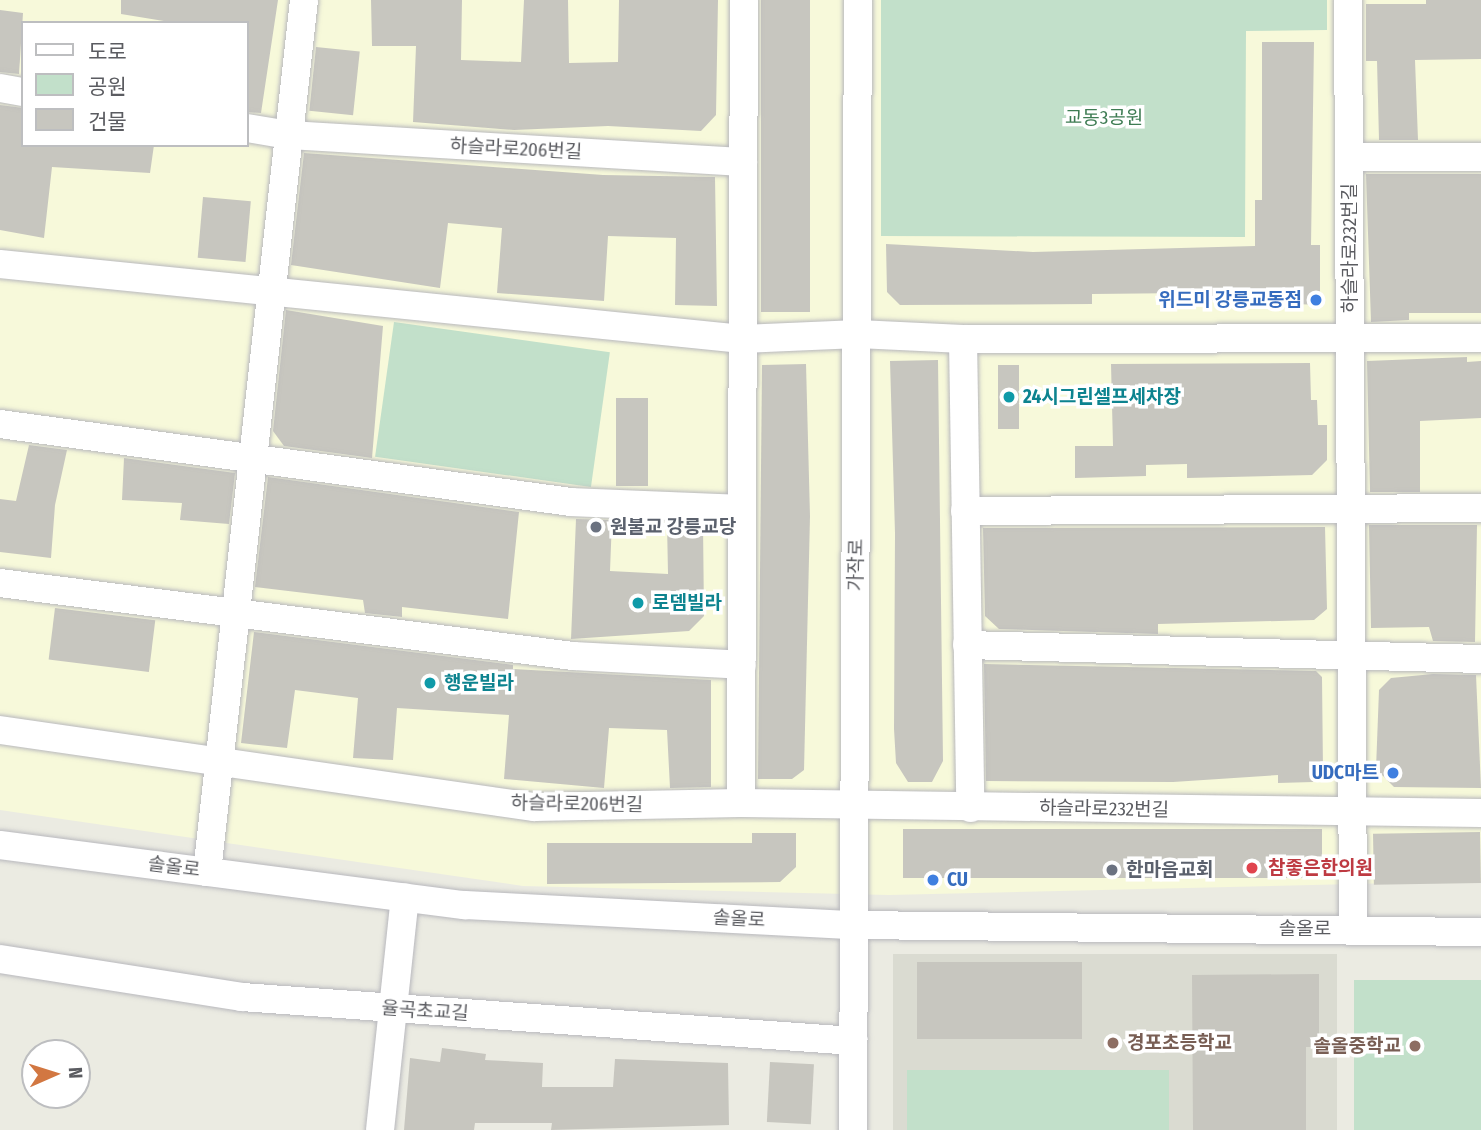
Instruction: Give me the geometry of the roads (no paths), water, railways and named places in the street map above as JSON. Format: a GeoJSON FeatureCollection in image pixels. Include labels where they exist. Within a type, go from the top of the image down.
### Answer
{"type":"FeatureCollection","features":[{"type":"Feature","properties":{"kind":"street"},"geometry":{"type":"LineString","coordinates":[[207,872],[304,0]]}},
{"type":"Feature","properties":{"kind":"street"},"geometry":{"type":"LineString","coordinates":[[741,803],[744,0]]}},
{"type":"Feature","properties":{"kind":"street","name":"가작로"},"geometry":{"type":"LineString","coordinates":[[853,1130],[858,0]]}},
{"type":"Feature","properties":{"kind":"street","name":"하슬라로232번길"},"geometry":{"type":"LineString","coordinates":[[1348,0],[1353,929]]}},
{"type":"Feature","properties":{"kind":"street"},"geometry":{"type":"LineString","coordinates":[[0,88],[21,92]]}},
{"type":"Feature","properties":{"kind":"street","name":"하슬라로206번길"},"geometry":{"type":"LineString","coordinates":[[248,128],[289,135],[743,162]]}},
{"type":"Feature","properties":{"kind":"street","name":"하슬라로232번길"},"geometry":{"type":"LineString","coordinates":[[1349,157],[1481,157]]}},
{"type":"Feature","properties":{"kind":"street"},"geometry":{"type":"LineString","coordinates":[[0,264],[742,338],[858,334]]}},
{"type":"Feature","properties":{"kind":"street","name":"하슬라로232번길"},"geometry":{"type":"LineString","coordinates":[[858,334],[963,339],[1481,338]]}},
{"type":"Feature","properties":{"kind":"street"},"geometry":{"type":"LineString","coordinates":[[963,339],[970,808]]}},
{"type":"Feature","properties":{"kind":"street"},"geometry":{"type":"LineString","coordinates":[[0,424],[571,502],[742,509]]}},
{"type":"Feature","properties":{"kind":"street"},"geometry":{"type":"LineString","coordinates":[[965,511],[1481,508]]}},
{"type":"Feature","properties":{"kind":"street"},"geometry":{"type":"LineString","coordinates":[[0,583],[573,656],[742,665]]}},
{"type":"Feature","properties":{"kind":"street"},"geometry":{"type":"LineString","coordinates":[[967,645],[1481,659]]}},
{"type":"Feature","properties":{"kind":"street","name":"하슬라로206번길"},"geometry":{"type":"LineString","coordinates":[[0,730],[534,807],[741,803],[853,806]]}},
{"type":"Feature","properties":{"kind":"street","name":"하슬라로232번길"},"geometry":{"type":"LineString","coordinates":[[853,806],[1481,813]]}},
{"type":"Feature","properties":{"kind":"street","name":"솔올로"},"geometry":{"type":"LineString","coordinates":[[1,852],[207,872],[465,905],[853,925],[1481,932]]}},
{"type":"Feature","properties":{"kind":"street"},"geometry":{"type":"LineString","coordinates":[[380,1130],[405,897]]}},
{"type":"Feature","properties":{"kind":"street","name":"율곡초교길"},"geometry":{"type":"LineString","coordinates":[[0,959],[242,997],[853,1041]]}},
{"type":"Feature","properties":{"kind":"place","name":"위드미 강릉교동점"},"geometry":{"type":"Point","coordinates":[1316,300]}},
{"type":"Feature","properties":{"kind":"place","name":"24시그린셀프세차장"},"geometry":{"type":"Point","coordinates":[1009,397]}},
{"type":"Feature","properties":{"kind":"place","name":"원불교 강릉교당"},"geometry":{"type":"Point","coordinates":[596,527]}},
{"type":"Feature","properties":{"kind":"place","name":"로뎀빌라"},"geometry":{"type":"Point","coordinates":[638,603]}},
{"type":"Feature","properties":{"kind":"place","name":"행운빌라"},"geometry":{"type":"Point","coordinates":[430,683]}},
{"type":"Feature","properties":{"kind":"place","name":"UDC마트"},"geometry":{"type":"Point","coordinates":[1393,773]}},
{"type":"Feature","properties":{"kind":"place","name":"참좋은한의원"},"geometry":{"type":"Point","coordinates":[1252,868]}},
{"type":"Feature","properties":{"kind":"place","name":"한마음교회"},"geometry":{"type":"Point","coordinates":[1112,870]}},
{"type":"Feature","properties":{"kind":"place","name":"CU"},"geometry":{"type":"Point","coordinates":[933,880]}},
{"type":"Feature","properties":{"kind":"place","name":"경포초등학교"},"geometry":{"type":"Point","coordinates":[1113,1043]}},
{"type":"Feature","properties":{"kind":"place","name":"솔올중학교"},"geometry":{"type":"Point","coordinates":[1415,1046]}},
{"type":"Feature","properties":{"kind":"park label","name":"교동3공원"},"geometry":{"type":"Point","coordinates":[1104,118]}}]}
